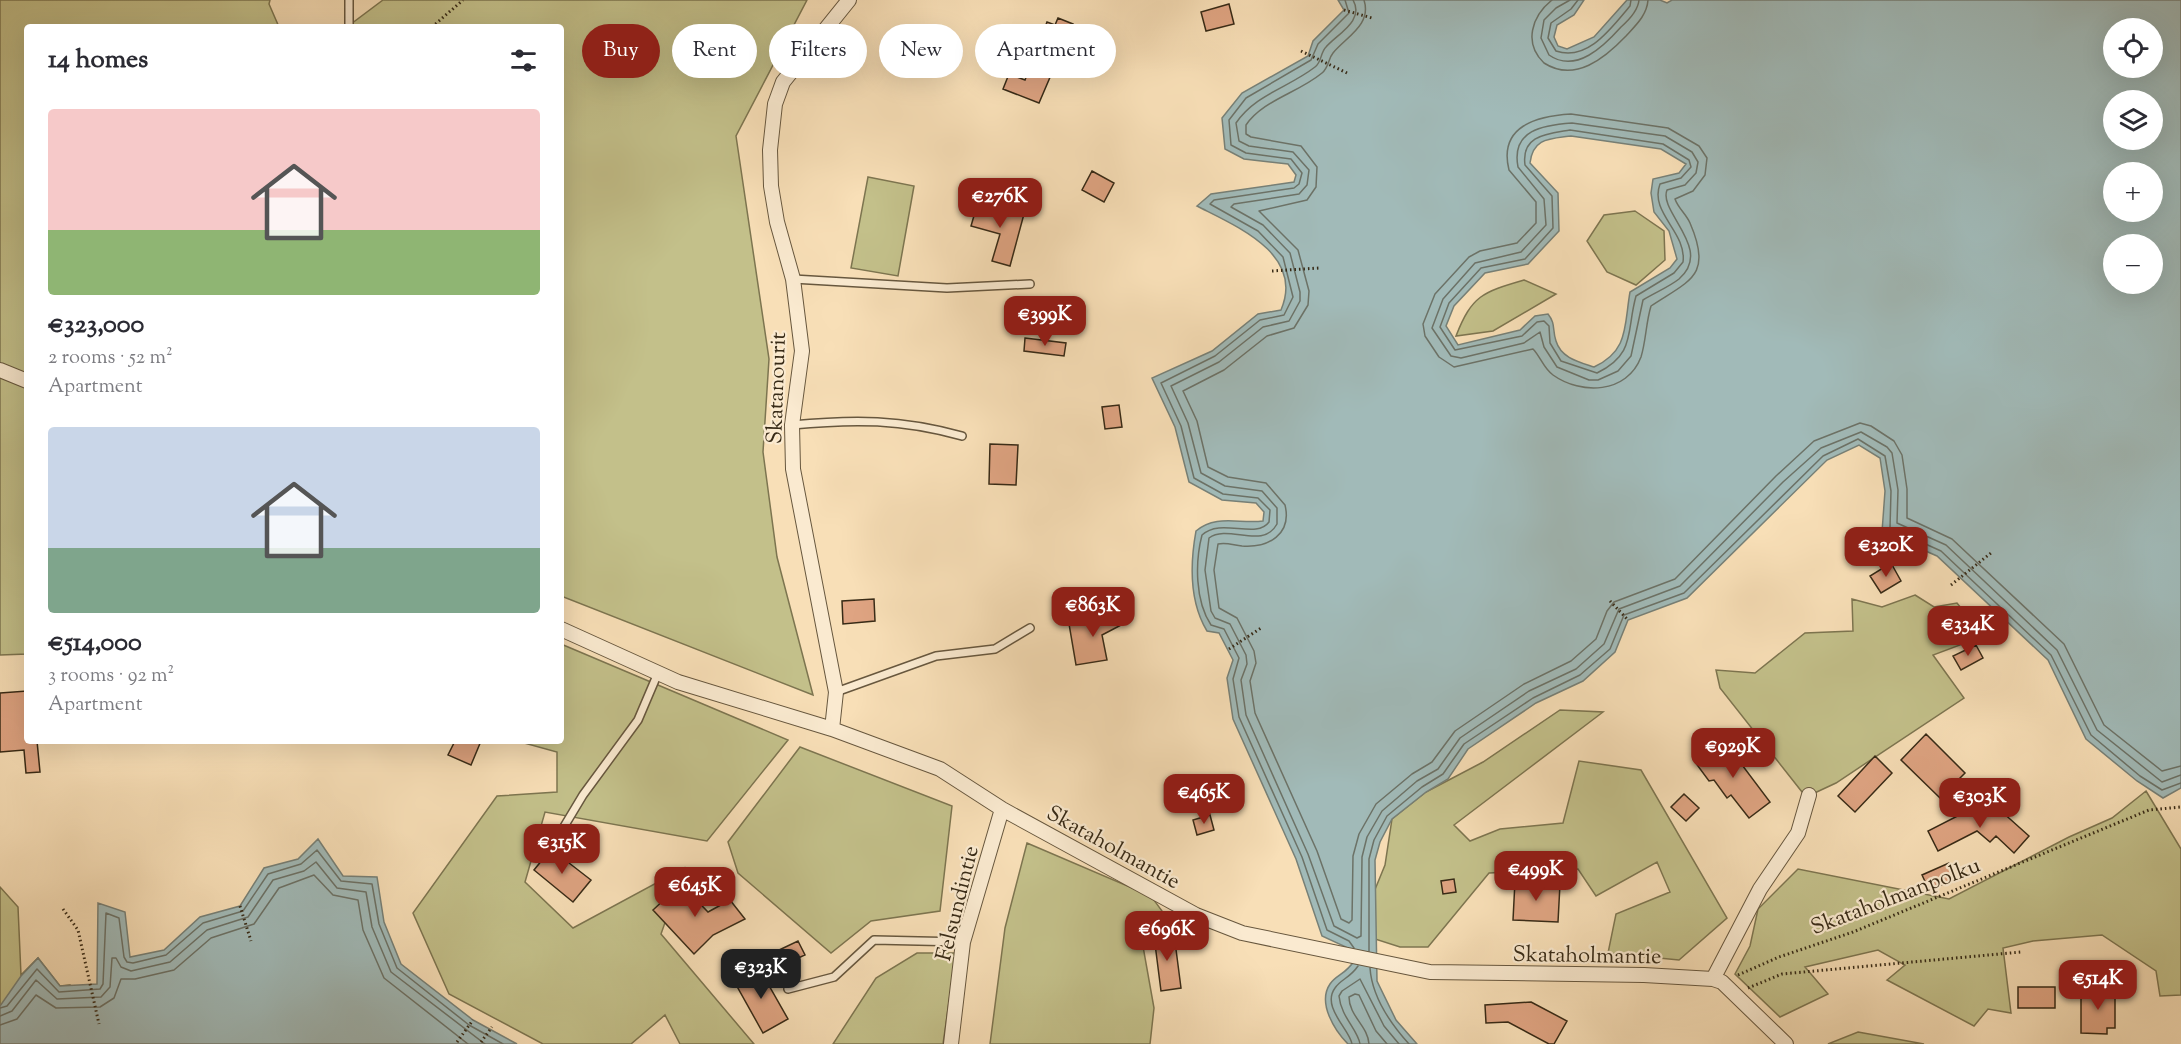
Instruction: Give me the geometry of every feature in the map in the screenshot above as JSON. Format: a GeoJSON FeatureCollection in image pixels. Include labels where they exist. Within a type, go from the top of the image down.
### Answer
{"type":"FeatureCollection","features":[{"type":"Feature","properties":{"kind":"street","name":"Skatanourit"},"geometry":{"type":"LineString","coordinates":[[832,729],[836,692],[793,469],[792,425],[802,351],[793,279],[777,222],[771,186],[770,150],[775,104],[783,82],[849,0]]}},
{"type":"Feature","properties":{"kind":"street"},"geometry":{"type":"LineString","coordinates":[[0,370],[24,380]]}},
{"type":"Feature","properties":{"kind":"street","name":"Skataholmantie"},"geometry":{"type":"LineString","coordinates":[[564,630],[678,682],[832,729],[940,769],[1002,809],[1196,915],[1242,933],[1400,968],[1430,972],[1622,974],[1718,981]]}},
{"type":"Feature","properties":{"kind":"street"},"geometry":{"type":"LineString","coordinates":[[1786,1044],[1718,981],[1760,889],[1798,833],[1809,795]]}},
{"type":"Feature","properties":{"kind":"street","name":"Felsundintie"},"geometry":{"type":"LineString","coordinates":[[951,1044],[963,942],[1002,809]]}},
{"type":"Feature","properties":{"kind":"lane"},"geometry":{"type":"LineString","coordinates":[[349,0],[349,24]]}},
{"type":"Feature","properties":{"kind":"lane"},"geometry":{"type":"LineString","coordinates":[[793,279],[947,288],[1030,284]]}},
{"type":"Feature","properties":{"kind":"lane"},"geometry":{"type":"LineString","coordinates":[[792,425],[851,420],[920,424],[962,436]]}},
{"type":"Feature","properties":{"kind":"lane"},"geometry":{"type":"LineString","coordinates":[[836,692],[936,656],[995,649],[1030,628]]}},
{"type":"Feature","properties":{"kind":"lane"},"geometry":{"type":"LineString","coordinates":[[559,835],[583,795],[638,720],[658,673]]}},
{"type":"Feature","properties":{"kind":"lane"},"geometry":{"type":"LineString","coordinates":[[788,989],[834,977],[874,940],[963,942]]}},
{"type":"Feature","properties":{"kind":"path"},"geometry":{"type":"LineString","coordinates":[[435,24],[463,0]]}},
{"type":"Feature","properties":{"kind":"path"},"geometry":{"type":"LineString","coordinates":[[1344,10],[1372,18]]}},
{"type":"Feature","properties":{"kind":"path"},"geometry":{"type":"LineString","coordinates":[[1301,51],[1347,73]]}},
{"type":"Feature","properties":{"kind":"path"},"geometry":{"type":"LineString","coordinates":[[1272,271],[1319,268]]}},
{"type":"Feature","properties":{"kind":"path"},"geometry":{"type":"LineString","coordinates":[[1951,585],[1991,553]]}},
{"type":"Feature","properties":{"kind":"path"},"geometry":{"type":"LineString","coordinates":[[1610,601],[1628,620]]}},
{"type":"Feature","properties":{"kind":"path"},"geometry":{"type":"LineString","coordinates":[[1228,649],[1261,628]]}},
{"type":"Feature","properties":{"kind":"path","name":"Skataholmanpolku"},"geometry":{"type":"LineString","coordinates":[[1718,981],[2149,810],[2181,807]]}},
{"type":"Feature","properties":{"kind":"path"},"geometry":{"type":"LineString","coordinates":[[240,906],[251,941]]}},
{"type":"Feature","properties":{"kind":"path"},"geometry":{"type":"LineString","coordinates":[[63,909],[78,930],[99,1024]]}},
{"type":"Feature","properties":{"kind":"path"},"geometry":{"type":"LineString","coordinates":[[1733,994],[1782,974],[2021,952]]}},
{"type":"Feature","properties":{"kind":"path"},"geometry":{"type":"LineString","coordinates":[[457,1042],[473,1020]]}},
{"type":"Feature","properties":{"kind":"path"},"geometry":{"type":"LineString","coordinates":[[481,1042],[492,1027]]}},
{"type":"Feature","properties":{"kind":"shaded area"},"geometry":{"type":"Polygon","coordinates":[[[0,0],[270,0],[269,4],[278,24],[24,24],[24,654],[0,655],[0,0]]]}},
{"type":"Feature","properties":{"kind":"shaded area"},"geometry":{"type":"Polygon","coordinates":[[[383,0],[807,0],[794,24],[769,24],[769,73],[736,136],[769,359],[763,452],[777,557],[813,695],[564,597],[564,24],[351,24],[383,0]]]}},
{"type":"Feature","properties":{"kind":"shaded area"},"geometry":{"type":"Polygon","coordinates":[[[868,177],[914,186],[898,276],[851,268],[868,177]]]}},
{"type":"Feature","properties":{"kind":"shaded area"},"geometry":{"type":"Polygon","coordinates":[[[1635,211],[1664,231],[1665,260],[1636,285],[1607,272],[1587,241],[1604,215],[1635,211]]]}},
{"type":"Feature","properties":{"kind":"shaded area"},"geometry":{"type":"Polygon","coordinates":[[[1524,280],[1556,294],[1493,331],[1456,336],[1468,312],[1481,297],[1498,288],[1524,280]]]}},
{"type":"Feature","properties":{"kind":"shaded area"},"geometry":{"type":"Polygon","coordinates":[[[1915,595],[1934,607],[1957,603],[1984,636],[1933,655],[1964,698],[1836,783],[1806,797],[1720,688],[1716,670],[1755,673],[1805,633],[1853,631],[1852,599],[1882,607],[1915,595]]]}},
{"type":"Feature","properties":{"kind":"shaded area"},"geometry":{"type":"Polygon","coordinates":[[[564,645],[788,740],[707,841],[545,812],[525,882],[573,928],[684,868],[661,934],[754,1044],[680,1044],[665,1015],[631,1044],[543,1044],[449,994],[413,913],[497,796],[557,792],[557,752],[528,744],[564,744],[564,645]]]}},
{"type":"Feature","properties":{"kind":"shaded area"},"geometry":{"type":"Polygon","coordinates":[[[1560,710],[1603,712],[1454,825],[1470,841],[1500,829],[1563,823],[1579,761],[1641,770],[1727,918],[1679,960],[1608,953],[1616,914],[1670,892],[1657,862],[1596,896],[1578,869],[1489,873],[1428,947],[1400,947],[1375,939],[1374,892],[1385,865],[1392,819],[1426,792],[1483,762],[1560,710]]]}},
{"type":"Feature","properties":{"kind":"shaded area"},"geometry":{"type":"Polygon","coordinates":[[[800,747],[952,806],[940,911],[871,921],[831,953],[738,873],[728,842],[800,747]]]}},
{"type":"Feature","properties":{"kind":"shaded area"},"geometry":{"type":"Polygon","coordinates":[[[2146,791],[2181,849],[2181,995],[2160,996],[2156,971],[2102,935],[2033,941],[2003,948],[2011,1013],[1988,1009],[1974,1026],[1887,980],[1905,965],[1878,950],[1805,967],[1828,994],[1780,1017],[1735,974],[1750,946],[1758,909],[1798,869],[1949,899],[2069,837],[2112,818],[2146,791]]]}},
{"type":"Feature","properties":{"kind":"shaded area"},"geometry":{"type":"Polygon","coordinates":[[[1027,843],[1151,896],[1165,915],[1139,924],[1154,1008],[1150,1044],[990,1044],[1005,928],[1027,843]]]}},
{"type":"Feature","properties":{"kind":"shaded area"},"geometry":{"type":"Polygon","coordinates":[[[0,887],[18,907],[21,975],[38,958],[60,986],[69,985],[0,1044],[0,887]]]}},
{"type":"Feature","properties":{"kind":"shaded area"},"geometry":{"type":"Polygon","coordinates":[[[917,953],[956,953],[943,1044],[833,1044],[876,978],[917,953]]]}},
{"type":"Feature","properties":{"kind":"shaded area"},"geometry":{"type":"Polygon","coordinates":[[[1858,1032],[1924,1044],[1828,1044],[1858,1032]]]}},
{"type":"Feature","properties":{"kind":"water"},"geometry":{"type":"Polygon","coordinates":[[[1338,0],[1584,0],[1574,15],[1557,25],[1554,37],[1558,46],[1567,49],[1594,37],[1627,0],[1660,0],[1667,3],[1672,0],[2181,0],[2181,788],[2163,798],[2137,781],[2086,739],[2048,660],[1937,556],[1882,532],[1885,491],[1880,458],[1859,445],[1827,460],[1687,598],[1628,620],[1615,652],[1583,681],[1536,703],[1468,749],[1448,779],[1426,792],[1392,819],[1380,842],[1375,860],[1377,981],[1396,1020],[1417,1044],[1348,1044],[1329,1016],[1326,1000],[1330,984],[1354,961],[1346,947],[1322,936],[1296,859],[1233,719],[1227,678],[1233,660],[1219,633],[1207,631],[1194,595],[1192,569],[1196,531],[1220,521],[1263,521],[1264,512],[1256,503],[1222,500],[1189,482],[1175,427],[1152,378],[1212,351],[1258,314],[1281,310],[1286,290],[1283,273],[1275,258],[1263,244],[1247,233],[1197,206],[1211,194],[1294,182],[1296,175],[1288,164],[1244,159],[1225,149],[1222,118],[1242,93],[1308,56],[1313,41],[1344,10],[1338,0]],[[1571,136],[1538,144],[1530,163],[1558,193],[1559,231],[1528,264],[1485,273],[1454,306],[1446,326],[1458,345],[1520,330],[1535,316],[1548,314],[1553,324],[1558,347],[1562,352],[1594,367],[1605,361],[1619,345],[1623,336],[1630,292],[1670,268],[1677,259],[1669,231],[1654,212],[1651,193],[1653,179],[1679,173],[1686,164],[1661,149],[1571,136]]]}},
{"type":"Feature","properties":{"kind":"water"},"geometry":{"type":"Polygon","coordinates":[[[318,839],[343,876],[377,877],[384,922],[401,964],[473,1020],[517,1044],[0,1044],[0,1006],[21,976],[38,958],[60,986],[97,984],[98,903],[125,912],[130,957],[164,950],[200,917],[240,906],[264,868],[298,859],[318,839]]]}},
{"type":"Feature","properties":{"kind":"building"},"geometry":{"type":"Polygon","coordinates":[[[1229,4],[1234,24],[1206,31],[1201,12],[1229,4]]]}},
{"type":"Feature","properties":{"kind":"building"},"geometry":{"type":"Polygon","coordinates":[[[1058,18],[1073,24],[1055,24],[1058,18]]]}},
{"type":"Feature","properties":{"kind":"building"},"geometry":{"type":"Polygon","coordinates":[[[1007,78],[1025,80],[1026,78],[1050,78],[1039,103],[1003,89],[1007,78]]]}},
{"type":"Feature","properties":{"kind":"building"},"geometry":{"type":"Polygon","coordinates":[[[1092,171],[1114,183],[1104,202],[1082,190],[1092,171]]]}},
{"type":"Feature","properties":{"kind":"building"},"geometry":{"type":"Polygon","coordinates":[[[978,202],[1024,214],[1010,266],[992,261],[1000,234],[971,226],[978,202]]]}},
{"type":"Feature","properties":{"kind":"building"},"geometry":{"type":"Polygon","coordinates":[[[1025,338],[1066,343],[1064,356],[1024,351],[1025,338]]]}},
{"type":"Feature","properties":{"kind":"building"},"geometry":{"type":"Polygon","coordinates":[[[1119,405],[1122,427],[1105,429],[1102,407],[1119,405]]]}},
{"type":"Feature","properties":{"kind":"building"},"geometry":{"type":"Polygon","coordinates":[[[990,444],[1018,445],[1016,485],[989,484],[990,444]]]}},
{"type":"Feature","properties":{"kind":"building"},"geometry":{"type":"Polygon","coordinates":[[[1891,563],[1901,581],[1881,593],[1870,576],[1891,563]]]}},
{"type":"Feature","properties":{"kind":"building"},"geometry":{"type":"Polygon","coordinates":[[[874,599],[875,621],[843,624],[842,601],[874,599]]]}},
{"type":"Feature","properties":{"kind":"building"},"geometry":{"type":"Polygon","coordinates":[[[1121,610],[1127,622],[1102,635],[1107,660],[1076,665],[1069,624],[1098,620],[1121,610]]]}},
{"type":"Feature","properties":{"kind":"building"},"geometry":{"type":"Polygon","coordinates":[[[1976,645],[1983,658],[1961,670],[1953,656],[1976,645]]]}},
{"type":"Feature","properties":{"kind":"building"},"geometry":{"type":"Polygon","coordinates":[[[24,691],[24,744],[37,744],[40,772],[26,773],[24,750],[0,752],[0,693],[24,691]]]}},
{"type":"Feature","properties":{"kind":"building"},"geometry":{"type":"Polygon","coordinates":[[[1926,734],[1965,773],[1940,798],[1901,760],[1926,734]]]}},
{"type":"Feature","properties":{"kind":"building"},"geometry":{"type":"Polygon","coordinates":[[[1724,741],[1770,802],[1749,818],[1731,795],[1727,798],[1714,780],[1709,781],[1695,762],[1724,741]]]}},
{"type":"Feature","properties":{"kind":"building"},"geometry":{"type":"Polygon","coordinates":[[[454,744],[480,744],[471,765],[448,755],[454,744]]]}},
{"type":"Feature","properties":{"kind":"building"},"geometry":{"type":"Polygon","coordinates":[[[1875,756],[1892,773],[1855,812],[1838,796],[1875,756]]]}},
{"type":"Feature","properties":{"kind":"building"},"geometry":{"type":"Polygon","coordinates":[[[1684,794],[1699,808],[1686,821],[1671,807],[1684,794]]]}},
{"type":"Feature","properties":{"kind":"building"},"geometry":{"type":"Polygon","coordinates":[[[1991,802],[2029,836],[2014,853],[1996,836],[1990,842],[1977,831],[1938,851],[1928,831],[1973,808],[1978,817],[1991,802]]]}},
{"type":"Feature","properties":{"kind":"building"},"geometry":{"type":"Polygon","coordinates":[[[1210,815],[1214,830],[1197,835],[1193,820],[1210,815]]]}},
{"type":"Feature","properties":{"kind":"building"},"geometry":{"type":"Polygon","coordinates":[[[551,849],[591,880],[573,902],[534,870],[551,849]]]}},
{"type":"Feature","properties":{"kind":"building"},"geometry":{"type":"Polygon","coordinates":[[[1949,863],[1956,879],[1929,890],[1922,875],[1949,863]]]}},
{"type":"Feature","properties":{"kind":"building"},"geometry":{"type":"Polygon","coordinates":[[[1454,879],[1456,892],[1443,894],[1441,881],[1454,879]]]}},
{"type":"Feature","properties":{"kind":"building"},"geometry":{"type":"Polygon","coordinates":[[[1515,881],[1560,884],[1558,922],[1513,920],[1515,881]]]}},
{"type":"Feature","properties":{"kind":"building"},"geometry":{"type":"Polygon","coordinates":[[[681,884],[708,912],[730,900],[745,919],[713,935],[694,954],[653,910],[681,884]]]}},
{"type":"Feature","properties":{"kind":"building"},"geometry":{"type":"Polygon","coordinates":[[[1174,934],[1181,988],[1161,991],[1154,936],[1174,934]]]}},
{"type":"Feature","properties":{"kind":"building"},"geometry":{"type":"Polygon","coordinates":[[[798,941],[805,955],[766,973],[760,959],[798,941]]]}},
{"type":"Feature","properties":{"kind":"building"},"geometry":{"type":"Polygon","coordinates":[[[759,968],[788,1019],[763,1033],[734,981],[759,968]]]}},
{"type":"Feature","properties":{"kind":"building"},"geometry":{"type":"Polygon","coordinates":[[[2018,987],[2055,987],[2055,1008],[2018,1008],[2018,987]]]}},
{"type":"Feature","properties":{"kind":"building"},"geometry":{"type":"Polygon","coordinates":[[[2081,989],[2115,989],[2115,1028],[2107,1028],[2107,1034],[2081,1033],[2081,989]]]}},
{"type":"Feature","properties":{"kind":"building"},"geometry":{"type":"Polygon","coordinates":[[[1531,1002],[1567,1021],[1554,1044],[1549,1044],[1508,1022],[1486,1023],[1485,1005],[1531,1002]]]}}]}
